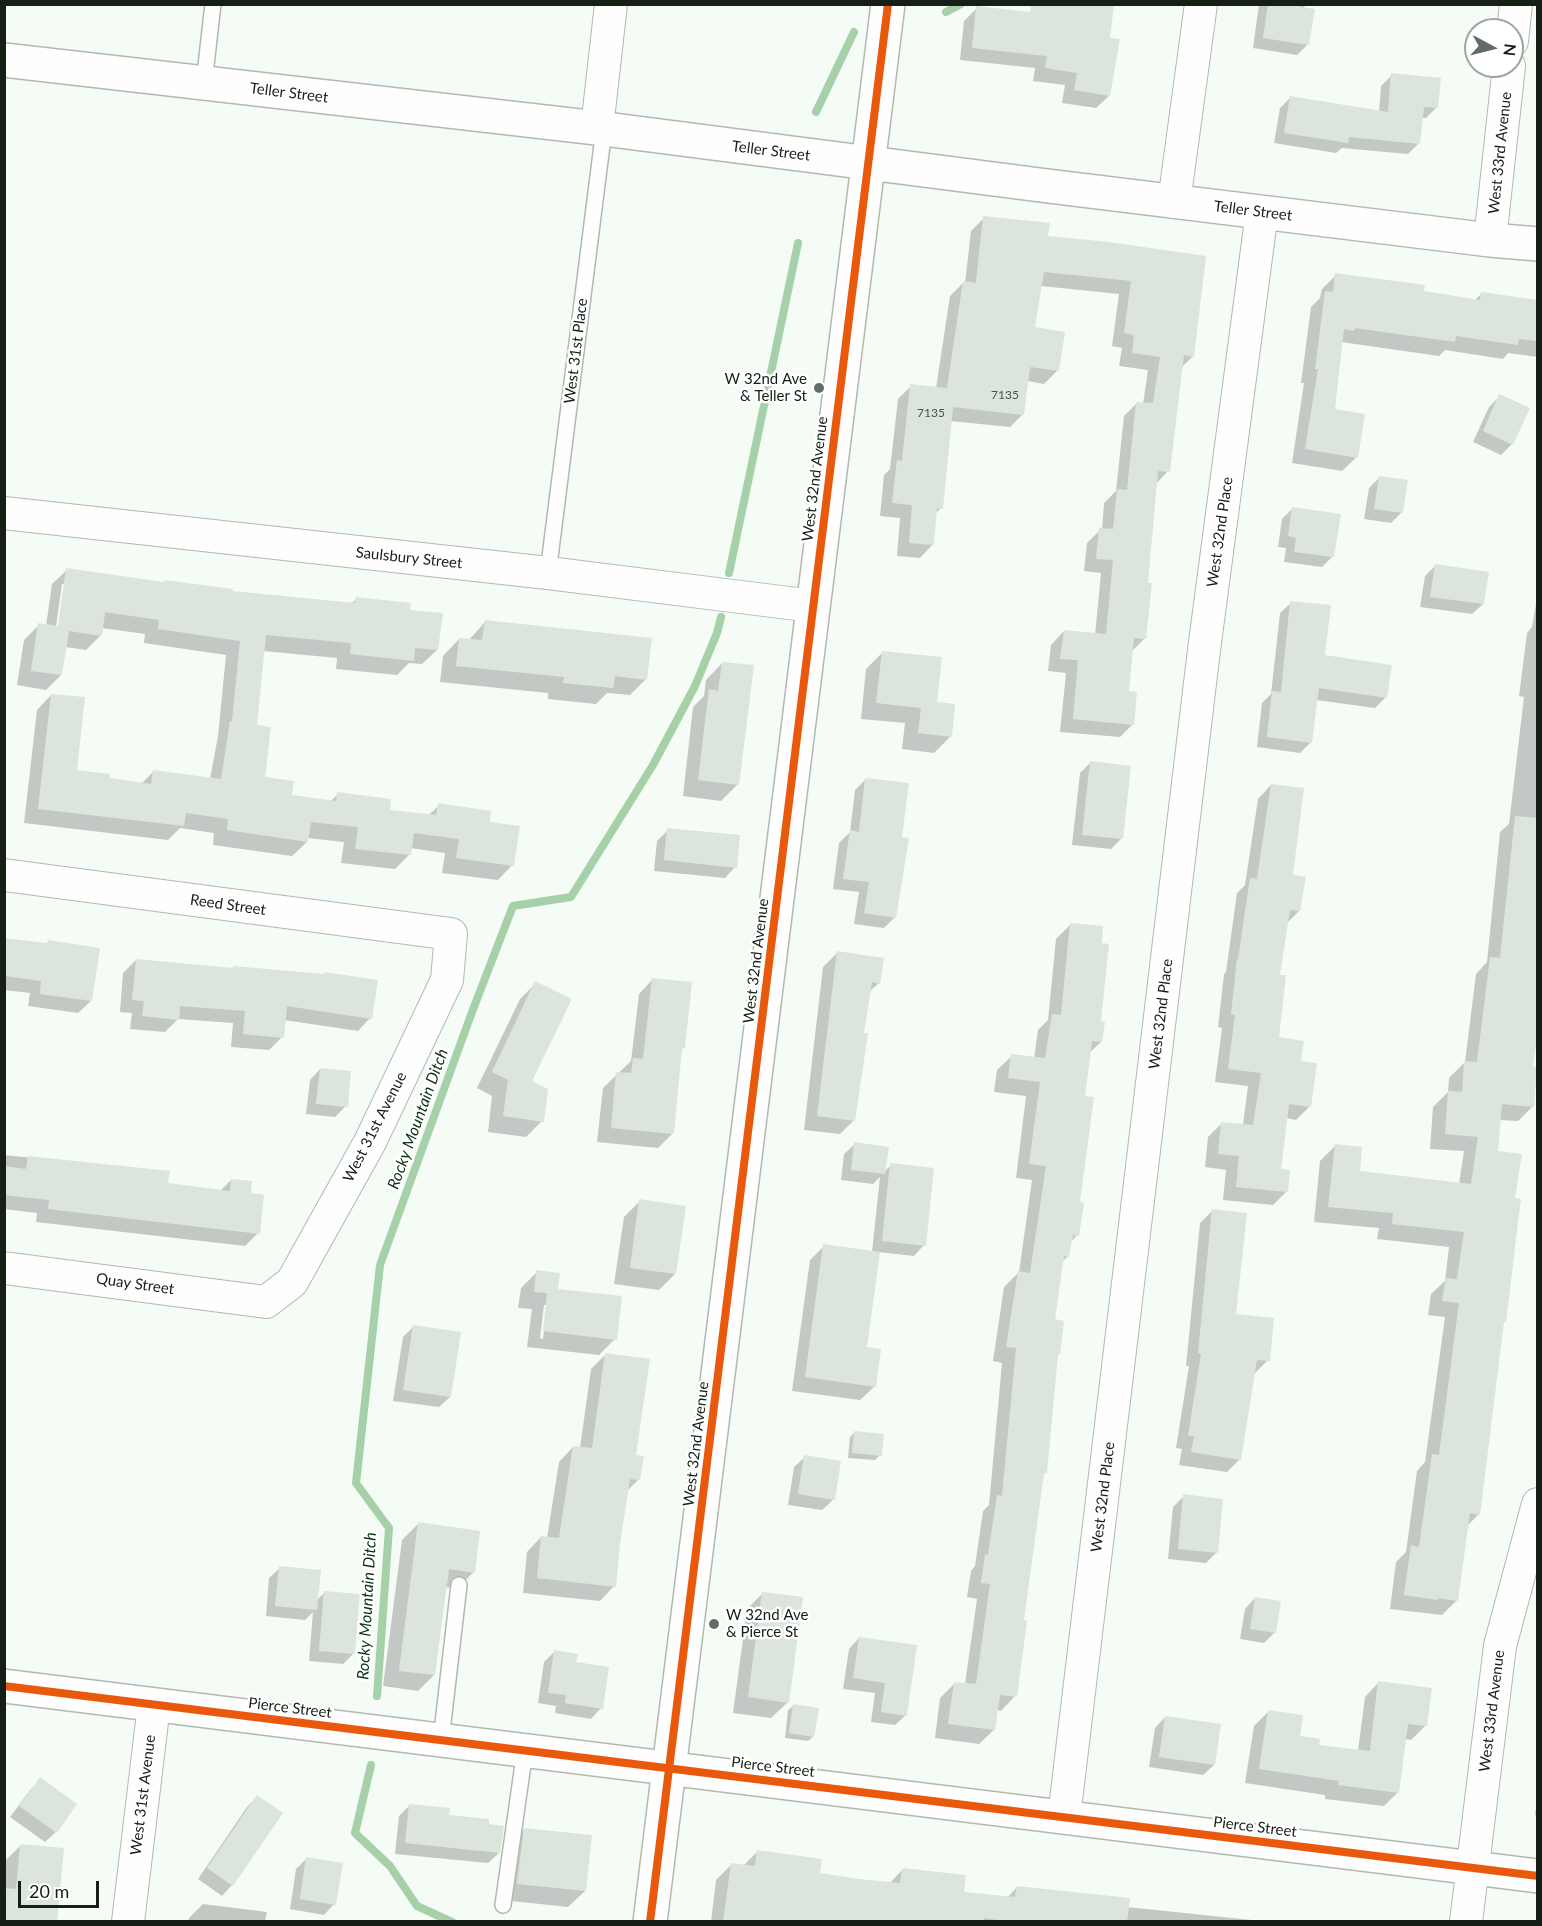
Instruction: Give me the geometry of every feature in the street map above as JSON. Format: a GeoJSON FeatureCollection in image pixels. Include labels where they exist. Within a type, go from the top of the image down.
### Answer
{"type":"FeatureCollection","features":[{"type":"Feature","properties":{"kind":"street","name":"West 31st Place"},"geometry":{"type":"LineString","coordinates":[[601,129],[611,4]]}},
{"type":"Feature","properties":{"kind":"street","name":"West 32nd Avenue"},"geometry":{"type":"LineString","coordinates":[[650,1922],[888,4]]}},
{"type":"Feature","properties":{"kind":"street"},"geometry":{"type":"LineString","coordinates":[[1174,202],[1201,4]]}},
{"type":"Feature","properties":{"kind":"street","name":"Teller Street"},"geometry":{"type":"LineString","coordinates":[[4,60],[601,129],[1174,202],[1538,244]]}},
{"type":"Feature","properties":{"kind":"street","name":"West 33rd Avenue"},"geometry":{"type":"LineString","coordinates":[[1490,240],[1508,78]]}},
{"type":"Feature","properties":{"kind":"street","name":"West 32nd Place"},"geometry":{"type":"LineString","coordinates":[[1064,1817],[1203,662],[1262,212]]}},
{"type":"Feature","properties":{"kind":"street","name":"Saulsbury Street"},"geometry":{"type":"LineString","coordinates":[[4,513],[548,573],[813,606]]}},
{"type":"Feature","properties":{"kind":"street","name":"Reed Street"},"geometry":{"type":"LineString","coordinates":[[4,875],[451,934]]}},
{"type":"Feature","properties":{"kind":"street","name":"West 31st Avenue"},"geometry":{"type":"LineString","coordinates":[[266,1302],[292,1282],[370,1142],[447,980],[451,934]]}},
{"type":"Feature","properties":{"kind":"street","name":"Quay Street"},"geometry":{"type":"LineString","coordinates":[[4,1268],[266,1302]]}},
{"type":"Feature","properties":{"kind":"street","name":"West 33rd Avenue"},"geometry":{"type":"LineString","coordinates":[[1466,1922],[1500,1646],[1538,1504]]}},
{"type":"Feature","properties":{"kind":"street","name":"Pierce Street"},"geometry":{"type":"LineString","coordinates":[[4,1686],[1538,1876]]}},
{"type":"Feature","properties":{"kind":"street","name":"West 31st Avenue"},"geometry":{"type":"LineString","coordinates":[[128,1922],[154,1705]]}},
{"type":"Feature","properties":{"kind":"lane"},"geometry":{"type":"LineString","coordinates":[[204,83],[213,4]]}},
{"type":"Feature","properties":{"kind":"lane","name":"West 31st Place"},"geometry":{"type":"LineString","coordinates":[[548,573],[601,129]]}},
{"type":"Feature","properties":{"kind":"lane"},"geometry":{"type":"LineString","coordinates":[[441,1740],[459,1585]]}},
{"type":"Feature","properties":{"kind":"lane"},"geometry":{"type":"LineString","coordinates":[[503,1905],[525,1750]]}},
{"type":"Feature","properties":{"kind":"building"},"geometry":{"type":"Polygon","coordinates":[[[1031,4],[1114,4],[1110,38],[1120,39],[1110,96],[1074,90],[1077,73],[1045,68],[1047,56],[972,48],[976,6],[1030,12],[1031,4]]]}},
{"type":"Feature","properties":{"kind":"building"},"geometry":{"type":"Polygon","coordinates":[[[1268,4],[1300,4],[1300,7],[1315,9],[1309,45],[1263,38],[1268,4]]]}},
{"type":"Feature","properties":{"kind":"building"},"geometry":{"type":"Polygon","coordinates":[[[1391,73],[1441,78],[1438,108],[1424,107],[1420,144],[1349,137],[1348,143],[1284,133],[1290,96],[1388,112],[1391,73]]]}},
{"type":"Feature","properties":{"kind":"building"},"geometry":{"type":"Polygon","coordinates":[[[983,216],[1050,223],[1048,236],[1206,256],[1194,357],[1184,355],[1170,472],[1158,471],[1148,583],[1152,583],[1146,639],[1134,638],[1129,691],[1137,692],[1134,725],[1073,719],[1078,660],[1060,659],[1064,630],[1106,634],[1113,560],[1096,559],[1099,528],[1113,529],[1117,489],[1127,490],[1136,402],[1153,403],[1160,357],[1132,353],[1134,335],[1124,333],[1131,281],[1044,272],[1035,327],[1065,332],[1059,371],[1030,367],[1024,415],[953,407],[943,509],[937,508],[934,545],[909,543],[912,505],[892,503],[897,460],[902,461],[910,384],[947,388],[963,281],[976,283],[983,216]]]}},
{"type":"Feature","properties":{"kind":"building"},"geometry":{"type":"Polygon","coordinates":[[[1335,273],[1425,285],[1424,291],[1480,300],[1481,292],[1538,300],[1538,341],[1519,339],[1518,345],[1456,336],[1455,342],[1355,328],[1354,331],[1344,329],[1335,409],[1365,414],[1358,458],[1305,449],[1318,369],[1315,369],[1325,291],[1333,292],[1335,273]]]}},
{"type":"Feature","properties":{"kind":"building"},"geometry":{"type":"Polygon","coordinates":[[[1499,394],[1530,408],[1513,445],[1483,431],[1499,394]]]}},
{"type":"Feature","properties":{"kind":"building"},"geometry":{"type":"Polygon","coordinates":[[[1379,476],[1408,480],[1403,513],[1374,509],[1379,476]]]}},
{"type":"Feature","properties":{"kind":"building"},"geometry":{"type":"Polygon","coordinates":[[[1292,507],[1341,514],[1334,557],[1294,552],[1296,538],[1288,536],[1292,507]]]}},
{"type":"Feature","properties":{"kind":"building"},"geometry":{"type":"Polygon","coordinates":[[[1435,564],[1489,572],[1484,604],[1430,597],[1435,564]]]}},
{"type":"Feature","properties":{"kind":"building"},"geometry":{"type":"Polygon","coordinates":[[[66,568],[233,589],[233,591],[355,603],[356,597],[411,603],[410,610],[443,613],[438,650],[415,648],[414,661],[350,654],[351,643],[266,635],[257,725],[271,727],[265,777],[294,781],[292,795],[336,801],[337,792],[391,799],[390,810],[436,815],[438,803],[491,811],[490,822],[520,826],[514,866],[456,858],[459,839],[414,833],[411,855],[355,849],[358,827],[311,822],[308,842],[227,830],[228,819],[186,813],[184,826],[38,809],[51,694],[85,697],[77,770],[110,774],[110,778],[151,784],[153,770],[221,779],[230,721],[232,721],[240,641],[158,629],[159,620],[105,612],[102,636],[69,631],[62,675],[31,671],[38,623],[58,626],[66,568]]]}},
{"type":"Feature","properties":{"kind":"building"},"geometry":{"type":"Polygon","coordinates":[[[1290,601],[1331,605],[1325,655],[1392,665],[1387,698],[1319,688],[1312,743],[1267,737],[1272,691],[1281,692],[1290,601]]]}},
{"type":"Feature","properties":{"kind":"building"},"geometry":{"type":"Polygon","coordinates":[[[485,620],[652,638],[647,680],[615,676],[613,688],[563,683],[564,677],[456,666],[459,638],[482,640],[485,620]]]}},
{"type":"Feature","properties":{"kind":"building"},"geometry":{"type":"Polygon","coordinates":[[[882,651],[942,657],[937,702],[955,704],[952,737],[918,733],[921,708],[876,703],[882,651]]]}},
{"type":"Feature","properties":{"kind":"building"},"geometry":{"type":"Polygon","coordinates":[[[722,662],[754,665],[739,785],[698,780],[709,689],[718,691],[722,662]]]}},
{"type":"Feature","properties":{"kind":"building"},"geometry":{"type":"Polygon","coordinates":[[[1090,761],[1131,766],[1123,839],[1082,835],[1090,761]]]}},
{"type":"Feature","properties":{"kind":"building"},"geometry":{"type":"Polygon","coordinates":[[[865,778],[909,783],[902,837],[909,838],[896,918],[864,913],[869,882],[843,879],[850,830],[859,832],[865,778]]]}},
{"type":"Feature","properties":{"kind":"building"},"geometry":{"type":"Polygon","coordinates":[[[1271,784],[1304,788],[1293,875],[1306,877],[1300,911],[1290,910],[1280,975],[1286,975],[1279,1037],[1304,1041],[1301,1061],[1317,1063],[1311,1107],[1289,1104],[1281,1169],[1290,1170],[1288,1192],[1236,1187],[1239,1156],[1218,1154],[1221,1122],[1253,1125],[1261,1073],[1228,1069],[1235,1015],[1231,1014],[1237,959],[1250,878],[1257,879],[1271,784]]]}},
{"type":"Feature","properties":{"kind":"building"},"geometry":{"type":"Polygon","coordinates":[[[1515,816],[1538,818],[1538,1028],[1533,1067],[1537,1067],[1534,1107],[1502,1104],[1498,1151],[1522,1154],[1515,1198],[1521,1199],[1506,1322],[1504,1322],[1480,1515],[1470,1513],[1458,1601],[1438,1598],[1438,1600],[1404,1595],[1411,1545],[1419,1547],[1432,1454],[1439,1455],[1459,1303],[1442,1301],[1446,1278],[1457,1279],[1464,1232],[1392,1224],[1393,1213],[1328,1207],[1335,1144],[1362,1147],[1360,1171],[1471,1184],[1478,1137],[1445,1134],[1448,1091],[1462,1092],[1464,1061],[1477,1062],[1490,957],[1500,958],[1515,816]]]}},
{"type":"Feature","properties":{"kind":"building"},"geometry":{"type":"Polygon","coordinates":[[[667,828],[740,835],[737,868],[664,860],[667,828]]]}},
{"type":"Feature","properties":{"kind":"building"},"geometry":{"type":"Polygon","coordinates":[[[1070,923],[1103,926],[1102,943],[1109,944],[1101,1021],[1105,1022],[1102,1042],[1092,1041],[1085,1096],[1094,1097],[1080,1202],[1084,1203],[1079,1236],[1073,1235],[1069,1257],[1064,1256],[1055,1319],[1064,1321],[1060,1355],[1058,1354],[1047,1473],[1044,1473],[1024,1620],[1027,1621],[1017,1697],[1000,1695],[995,1730],[948,1724],[954,1682],[976,1684],[990,1584],[981,1583],[985,1554],[988,1555],[997,1495],[1002,1496],[1016,1348],[1006,1347],[1018,1271],[1030,1273],[1046,1166],[1029,1164],[1040,1082],[1008,1078],[1011,1054],[1045,1058],[1052,1014],[1061,1015],[1070,923]]]}},
{"type":"Feature","properties":{"kind":"building"},"geometry":{"type":"Polygon","coordinates":[[[4,938],[47,943],[48,940],[100,948],[92,1001],[40,994],[41,981],[4,976],[4,938]]]}},
{"type":"Feature","properties":{"kind":"building"},"geometry":{"type":"Polygon","coordinates":[[[837,951],[884,958],[880,984],[872,982],[864,1033],[868,1033],[855,1121],[817,1116],[837,951]]]}},
{"type":"Feature","properties":{"kind":"building"},"geometry":{"type":"Polygon","coordinates":[[[136,959],[233,968],[233,966],[324,974],[324,972],[378,980],[372,1019],[287,1006],[284,1038],[243,1034],[245,1011],[180,1006],[179,1020],[142,1016],[144,1001],[132,1000],[136,959]]]}},
{"type":"Feature","properties":{"kind":"building"},"geometry":{"type":"Polygon","coordinates":[[[652,978],[692,982],[685,1048],[682,1048],[674,1134],[611,1128],[616,1072],[631,1073],[633,1058],[643,1059],[652,978]]]}},
{"type":"Feature","properties":{"kind":"building"},"geometry":{"type":"Polygon","coordinates":[[[535,981],[572,999],[532,1081],[548,1089],[544,1122],[503,1116],[508,1080],[492,1072],[535,981]]]}},
{"type":"Feature","properties":{"kind":"building"},"geometry":{"type":"Polygon","coordinates":[[[320,1068],[351,1071],[348,1107],[316,1104],[320,1068]]]}},
{"type":"Feature","properties":{"kind":"building"},"geometry":{"type":"Polygon","coordinates":[[[854,1142],[889,1147],[885,1174],[851,1170],[854,1142]]]}},
{"type":"Feature","properties":{"kind":"building"},"geometry":{"type":"Polygon","coordinates":[[[28,1156],[170,1171],[168,1183],[230,1191],[231,1179],[252,1181],[251,1193],[264,1195],[260,1234],[48,1209],[49,1200],[4,1195],[4,1166],[26,1169],[28,1156]]]}},
{"type":"Feature","properties":{"kind":"building"},"geometry":{"type":"Polygon","coordinates":[[[890,1163],[934,1168],[926,1246],[882,1241],[890,1163]]]}},
{"type":"Feature","properties":{"kind":"building"},"geometry":{"type":"Polygon","coordinates":[[[639,1199],[686,1206],[676,1274],[630,1268],[639,1199]]]}},
{"type":"Feature","properties":{"kind":"building"},"geometry":{"type":"Polygon","coordinates":[[[1212,1209],[1247,1213],[1236,1314],[1274,1318],[1270,1361],[1257,1360],[1241,1460],[1191,1452],[1194,1436],[1188,1436],[1201,1354],[1198,1353],[1212,1209]]]}},
{"type":"Feature","properties":{"kind":"building"},"geometry":{"type":"Polygon","coordinates":[[[823,1244],[880,1252],[867,1347],[881,1349],[876,1387],[805,1377],[823,1244]]]}},
{"type":"Feature","properties":{"kind":"building"},"geometry":{"type":"Polygon","coordinates":[[[536,1270],[560,1273],[558,1289],[622,1296],[617,1340],[543,1331],[547,1293],[534,1292],[536,1270]]]}},
{"type":"Feature","properties":{"kind":"building"},"geometry":{"type":"Polygon","coordinates":[[[413,1325],[461,1332],[451,1397],[403,1390],[413,1325]]]}},
{"type":"Feature","properties":{"kind":"building"},"geometry":{"type":"Polygon","coordinates":[[[605,1353],[650,1359],[636,1455],[644,1456],[640,1480],[630,1479],[616,1587],[537,1578],[541,1536],[559,1538],[573,1446],[592,1448],[605,1353]]]}},
{"type":"Feature","properties":{"kind":"building"},"geometry":{"type":"Polygon","coordinates":[[[854,1431],[884,1434],[882,1456],[852,1453],[854,1431]]]}},
{"type":"Feature","properties":{"kind":"building"},"geometry":{"type":"Polygon","coordinates":[[[804,1455],[841,1461],[835,1500],[798,1494],[804,1455]]]}},
{"type":"Feature","properties":{"kind":"building"},"geometry":{"type":"Polygon","coordinates":[[[1183,1494],[1223,1499],[1218,1553],[1178,1549],[1183,1494]]]}},
{"type":"Feature","properties":{"kind":"building"},"geometry":{"type":"Polygon","coordinates":[[[418,1522],[480,1531],[475,1573],[449,1569],[435,1675],[399,1671],[418,1522]]]}},
{"type":"Feature","properties":{"kind":"building"},"geometry":{"type":"Polygon","coordinates":[[[279,1566],[321,1570],[317,1610],[275,1606],[279,1566]]]}},
{"type":"Feature","properties":{"kind":"building"},"geometry":{"type":"Polygon","coordinates":[[[324,1591],[360,1594],[355,1654],[319,1651],[324,1591]]]}},
{"type":"Feature","properties":{"kind":"building"},"geometry":{"type":"Polygon","coordinates":[[[762,1592],[803,1597],[789,1703],[748,1697],[762,1592]]]}},
{"type":"Feature","properties":{"kind":"building"},"geometry":{"type":"Polygon","coordinates":[[[1255,1597],[1281,1601],[1276,1633],[1250,1629],[1255,1597]]]}},
{"type":"Feature","properties":{"kind":"building"},"geometry":{"type":"Polygon","coordinates":[[[859,1637],[917,1645],[907,1716],[881,1712],[885,1683],[853,1678],[859,1637]]]}},
{"type":"Feature","properties":{"kind":"building"},"geometry":{"type":"Polygon","coordinates":[[[554,1650],[578,1654],[576,1662],[609,1667],[603,1709],[565,1703],[566,1695],[548,1693],[554,1650]]]}},
{"type":"Feature","properties":{"kind":"building"},"geometry":{"type":"Polygon","coordinates":[[[1378,1681],[1432,1688],[1427,1726],[1408,1724],[1399,1793],[1338,1785],[1339,1781],[1259,1769],[1268,1710],[1303,1715],[1300,1736],[1320,1739],[1319,1745],[1370,1751],[1378,1681]]]}},
{"type":"Feature","properties":{"kind":"building"},"geometry":{"type":"Polygon","coordinates":[[[793,1704],[819,1708],[814,1737],[789,1733],[793,1704]]]}},
{"type":"Feature","properties":{"kind":"building"},"geometry":{"type":"Polygon","coordinates":[[[1165,1716],[1221,1724],[1215,1765],[1159,1757],[1165,1716]]]}},
{"type":"Feature","properties":{"kind":"building"},"geometry":{"type":"Polygon","coordinates":[[[40,1777],[77,1804],[57,1833],[19,1806],[40,1777]]]}},
{"type":"Feature","properties":{"kind":"building"},"geometry":{"type":"Polygon","coordinates":[[[257,1795],[283,1813],[233,1886],[207,1868],[257,1795]]]}},
{"type":"Feature","properties":{"kind":"building"},"geometry":{"type":"Polygon","coordinates":[[[409,1804],[450,1808],[449,1815],[489,1819],[489,1824],[504,1826],[500,1853],[405,1843],[409,1804]]]}},
{"type":"Feature","properties":{"kind":"building"},"geometry":{"type":"Polygon","coordinates":[[[524,1828],[592,1835],[586,1891],[517,1884],[524,1828]]]}},
{"type":"Feature","properties":{"kind":"building"},"geometry":{"type":"Polygon","coordinates":[[[20,1844],[64,1848],[57,1922],[4,1922],[4,1888],[16,1889],[20,1844]]]}},
{"type":"Feature","properties":{"kind":"building"},"geometry":{"type":"Polygon","coordinates":[[[757,1850],[822,1859],[820,1873],[859,1879],[900,1883],[902,1868],[966,1875],[964,1892],[1015,1897],[1017,1886],[1130,1898],[1127,1922],[1013,1922],[984,1918],[984,1922],[723,1922],[731,1863],[755,1866],[757,1850]]]}},
{"type":"Feature","properties":{"kind":"building"},"geometry":{"type":"Polygon","coordinates":[[[306,1857],[343,1863],[336,1905],[300,1899],[306,1857]]]}},
{"type":"Feature","properties":{"kind":"waterway","name":"Rocky Mountain Ditch"},"geometry":{"type":"LineString","coordinates":[[946,12],[961,4]]}},
{"type":"Feature","properties":{"kind":"waterway","name":"Rocky Mountain Ditch"},"geometry":{"type":"LineString","coordinates":[[816,112],[854,32]]}},
{"type":"Feature","properties":{"kind":"waterway","name":"Rocky Mountain Ditch"},"geometry":{"type":"LineString","coordinates":[[729,573],[798,243]]}},
{"type":"Feature","properties":{"kind":"waterway","name":"Rocky Mountain Ditch"},"geometry":{"type":"LineString","coordinates":[[377,1696],[389,1528],[356,1483],[380,1265],[513,906],[571,897],[653,765],[695,686],[717,633],[721,617]]}},
{"type":"Feature","properties":{"kind":"waterway","name":"Rocky Mountain Ditch"},"geometry":{"type":"LineString","coordinates":[[371,1765],[355,1833],[390,1866],[417,1906],[452,1922]]}},
{"type":"Feature","properties":{"kind":"cycle path"},"geometry":{"type":"LineString","coordinates":[[650,1922],[888,4]]}},
{"type":"Feature","properties":{"kind":"cycle path"},"geometry":{"type":"LineString","coordinates":[[4,1686],[1538,1876]]}},
{"type":"Feature","properties":{"kind":"place","name":"W 32nd Ave & Teller St"},"geometry":{"type":"Point","coordinates":[819,388]}},
{"type":"Feature","properties":{"kind":"place","name":"W 32nd Ave & Pierce St"},"geometry":{"type":"Point","coordinates":[714,1624]}}]}
